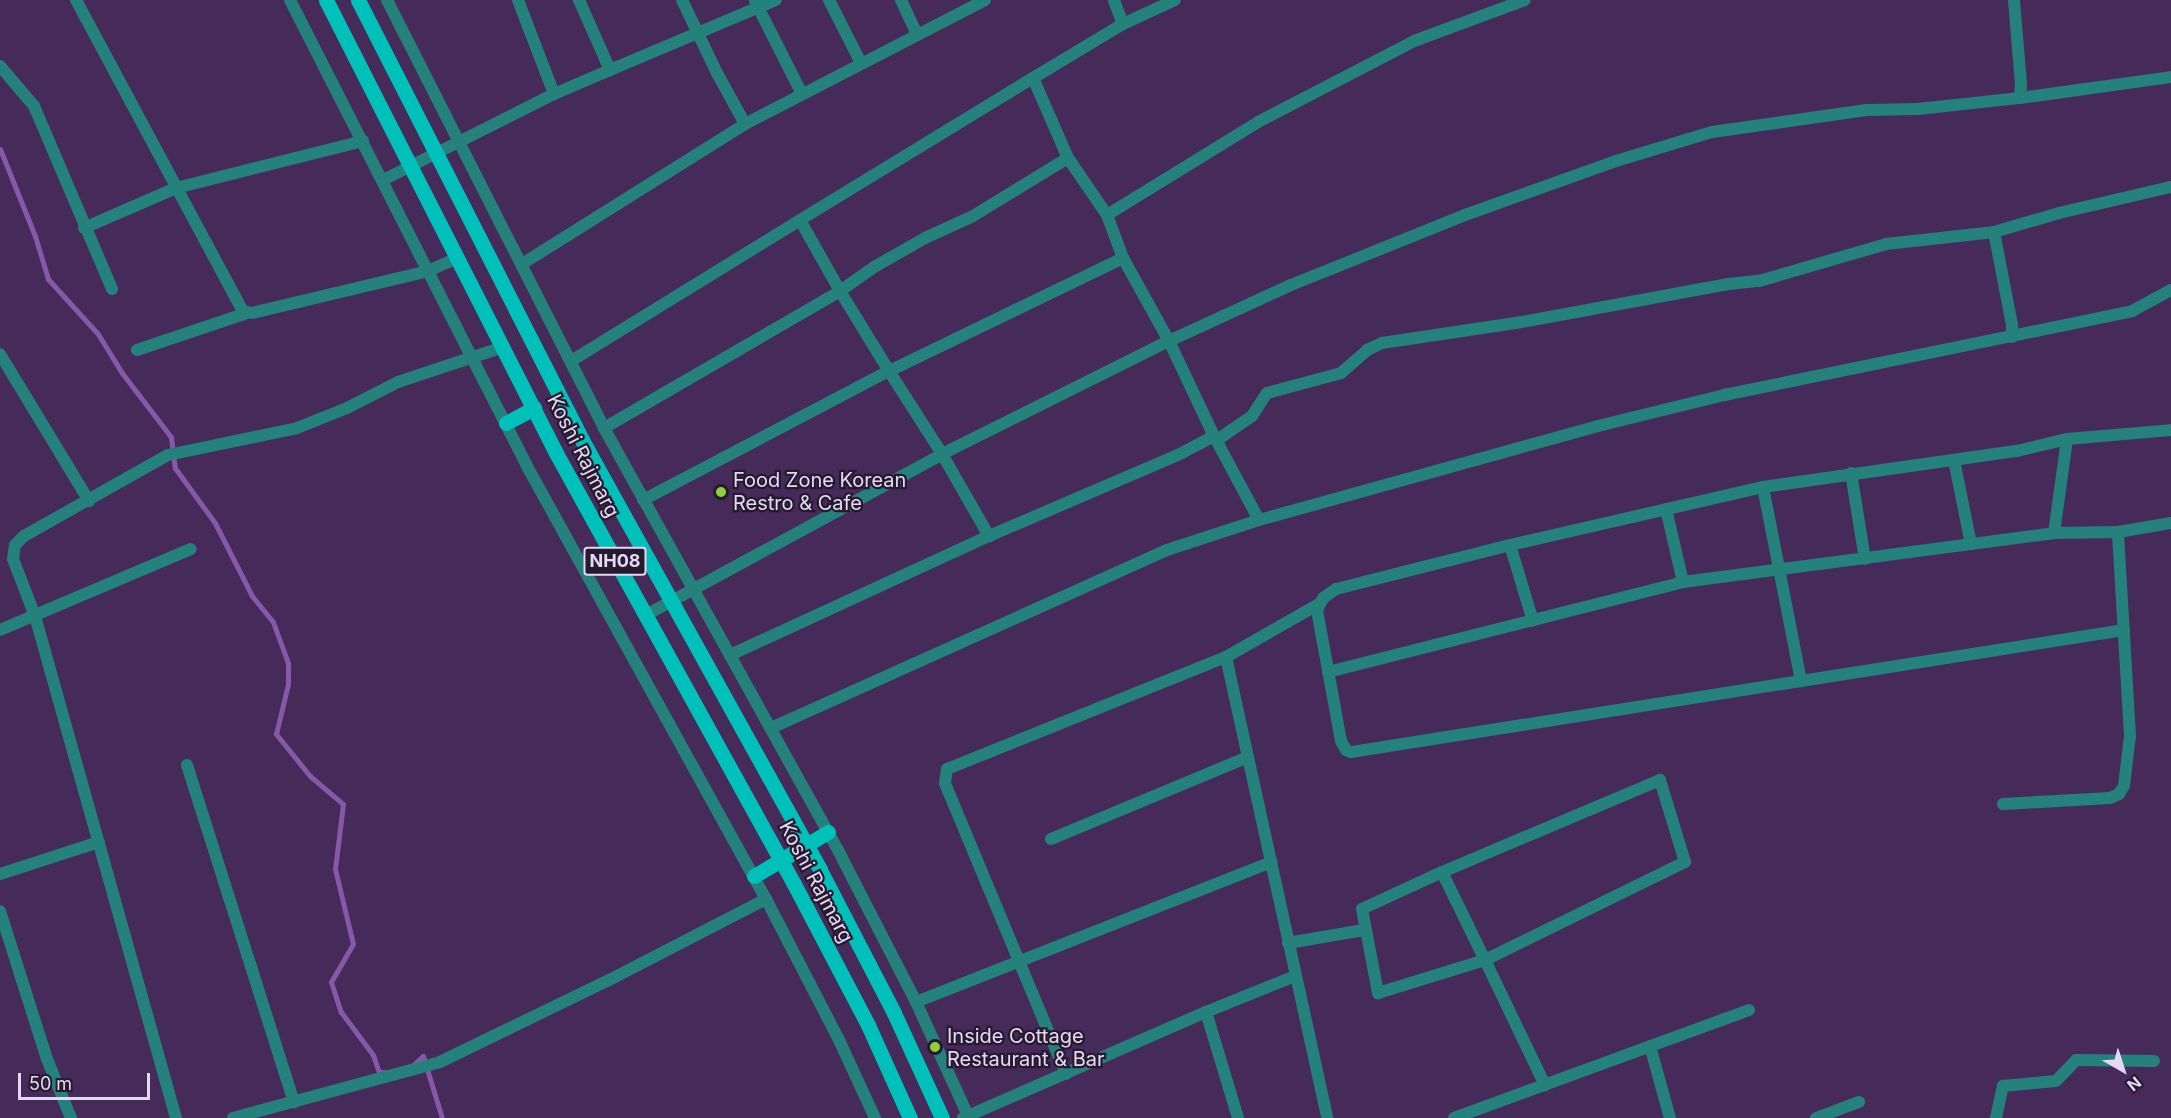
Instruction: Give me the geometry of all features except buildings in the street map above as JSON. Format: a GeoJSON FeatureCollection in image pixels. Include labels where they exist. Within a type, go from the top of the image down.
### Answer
{"type":"FeatureCollection","features":[{"type":"Feature","properties":{"kind":"main road","name":"Koshi Rajmarg"},"geometry":{"type":"LineString","coordinates":[[326,0],[534,408],[782,860],[868,1025],[910,1118]]}},
{"type":"Feature","properties":{"kind":"main road","name":"Koshi Rajmarg"},"geometry":{"type":"LineString","coordinates":[[358,0],[582,440],[807,845],[894,1013],[942,1118]]}},
{"type":"Feature","properties":{"kind":"main road"},"geometry":{"type":"LineString","coordinates":[[506,423],[534,408]]}},
{"type":"Feature","properties":{"kind":"main road"},"geometry":{"type":"LineString","coordinates":[[754,876],[828,832]]}},
{"type":"Feature","properties":{"kind":"street"},"geometry":{"type":"LineString","coordinates":[[76,0],[239,307],[247,313]]}},
{"type":"Feature","properties":{"kind":"street"},"geometry":{"type":"LineString","coordinates":[[290,0],[568,541],[766,898],[839,1040],[875,1118]]}},
{"type":"Feature","properties":{"kind":"street"},"geometry":{"type":"LineString","coordinates":[[387,0],[604,428],[828,832],[916,1002],[967,1117],[1206,1012],[1295,976]]}},
{"type":"Feature","properties":{"kind":"street"},"geometry":{"type":"LineString","coordinates":[[518,0],[554,94]]}},
{"type":"Feature","properties":{"kind":"street"},"geometry":{"type":"LineString","coordinates":[[579,0],[610,70]]}},
{"type":"Feature","properties":{"kind":"street"},"geometry":{"type":"LineString","coordinates":[[682,0],[717,73],[745,124]]}},
{"type":"Feature","properties":{"kind":"street"},"geometry":{"type":"LineString","coordinates":[[383,180],[554,94],[699,33],[756,4],[776,0]]}},
{"type":"Feature","properties":{"kind":"street"},"geometry":{"type":"LineString","coordinates":[[829,0],[861,63]]}},
{"type":"Feature","properties":{"kind":"street"},"geometry":{"type":"LineString","coordinates":[[900,0],[917,35]]}},
{"type":"Feature","properties":{"kind":"street"},"geometry":{"type":"LineString","coordinates":[[1114,0],[1123,24]]}},
{"type":"Feature","properties":{"kind":"street"},"geometry":{"type":"LineString","coordinates":[[571,361],[1032,78],[1123,24],[1175,0]]}},
{"type":"Feature","properties":{"kind":"street"},"geometry":{"type":"LineString","coordinates":[[1107,215],[1258,122],[1414,41],[1525,0]]}},
{"type":"Feature","properties":{"kind":"street"},"geometry":{"type":"LineString","coordinates":[[2014,0],[2021,84],[2020,98]]}},
{"type":"Feature","properties":{"kind":"street"},"geometry":{"type":"LineString","coordinates":[[522,264],[745,124],[979,1]]}},
{"type":"Feature","properties":{"kind":"street"},"geometry":{"type":"LineString","coordinates":[[756,4],[802,94]]}},
{"type":"Feature","properties":{"kind":"street"},"geometry":{"type":"LineString","coordinates":[[0,66],[34,106],[84,228],[112,289]]}},
{"type":"Feature","properties":{"kind":"street"},"geometry":{"type":"LineString","coordinates":[[646,615],[942,454],[1169,341],[1291,285],[1465,215],[1616,161],[1712,132],[1866,110],[1918,109],[2020,98],[2171,77]]}},
{"type":"Feature","properties":{"kind":"street"},"geometry":{"type":"LineString","coordinates":[[1032,78],[1068,158],[1107,215],[1123,258],[1169,341],[1215,438],[1259,520]]}},
{"type":"Feature","properties":{"kind":"street"},"geometry":{"type":"LineString","coordinates":[[84,228],[176,188],[363,141]]}},
{"type":"Feature","properties":{"kind":"street"},"geometry":{"type":"LineString","coordinates":[[604,428],[840,291],[874,267],[925,238],[974,216],[1068,158]]}},
{"type":"Feature","properties":{"kind":"street"},"geometry":{"type":"LineString","coordinates":[[730,655],[989,536],[1215,438],[1252,416],[1267,393],[1341,373],[1367,350],[1382,343],[1516,323],[1728,284],[1759,281],[1887,244],[1994,232],[2059,213],[2171,187]]}},
{"type":"Feature","properties":{"kind":"street"},"geometry":{"type":"LineString","coordinates":[[800,220],[840,291],[942,454],[989,536]]}},
{"type":"Feature","properties":{"kind":"street"},"geometry":{"type":"LineString","coordinates":[[1994,232],[2012,325],[2012,337]]}},
{"type":"Feature","properties":{"kind":"street"},"geometry":{"type":"LineString","coordinates":[[137,350],[247,313],[428,270],[458,258]]}},
{"type":"Feature","properties":{"kind":"street"},"geometry":{"type":"LineString","coordinates":[[643,500],[889,370],[1123,258]]}},
{"type":"Feature","properties":{"kind":"street"},"geometry":{"type":"LineString","coordinates":[[771,728],[1167,550],[1259,520],[1598,426],[1724,395],[2132,311],[2171,290]]}},
{"type":"Feature","properties":{"kind":"street"},"geometry":{"type":"LineString","coordinates":[[176,1118],[35,616],[13,559],[15,545],[24,536],[168,455],[297,428],[347,408],[398,382],[473,359],[503,347]]}},
{"type":"Feature","properties":{"kind":"street"},"geometry":{"type":"LineString","coordinates":[[0,354],[88,501]]}},
{"type":"Feature","properties":{"kind":"street"},"geometry":{"type":"LineString","coordinates":[[1066,1074],[945,783],[947,769],[1226,657],[1319,604],[1336,588],[1510,545],[1763,488],[1851,473],[2017,451],[2067,439],[2171,430]]}},
{"type":"Feature","properties":{"kind":"street"},"geometry":{"type":"LineString","coordinates":[[2054,533],[2067,439]]}},
{"type":"Feature","properties":{"kind":"street"},"geometry":{"type":"LineString","coordinates":[[1954,460],[1971,544]]}},
{"type":"Feature","properties":{"kind":"street"},"geometry":{"type":"LineString","coordinates":[[1851,473],[1865,559]]}},
{"type":"Feature","properties":{"kind":"street"},"geometry":{"type":"LineString","coordinates":[[1763,488],[1781,569],[1801,681]]}},
{"type":"Feature","properties":{"kind":"street"},"geometry":{"type":"LineString","coordinates":[[1666,509],[1683,582]]}},
{"type":"Feature","properties":{"kind":"street"},"geometry":{"type":"LineString","coordinates":[[1328,672],[1683,582],[2054,533],[2118,532],[2171,523]]}},
{"type":"Feature","properties":{"kind":"street"},"geometry":{"type":"LineString","coordinates":[[2003,804],[2110,798],[2119,794],[2127,774],[2130,736],[2118,532]]}},
{"type":"Feature","properties":{"kind":"street"},"geometry":{"type":"LineString","coordinates":[[1510,545],[1533,621]]}},
{"type":"Feature","properties":{"kind":"street"},"geometry":{"type":"LineString","coordinates":[[0,630],[191,549]]}},
{"type":"Feature","properties":{"kind":"street"},"geometry":{"type":"LineString","coordinates":[[1319,604],[1317,610],[1341,741],[1346,750],[1351,752],[2124,630]]}},
{"type":"Feature","properties":{"kind":"street"},"geometry":{"type":"LineString","coordinates":[[1226,657],[1328,1118]]}},
{"type":"Feature","properties":{"kind":"street"},"geometry":{"type":"LineString","coordinates":[[1051,839],[1248,757]]}},
{"type":"Feature","properties":{"kind":"street"},"geometry":{"type":"LineString","coordinates":[[187,765],[294,1102]]}},
{"type":"Feature","properties":{"kind":"street"},"geometry":{"type":"LineString","coordinates":[[1660,780],[1685,862],[1485,960],[1378,993],[1364,930],[1362,909],[1442,872],[1660,780]]}},
{"type":"Feature","properties":{"kind":"street"},"geometry":{"type":"LineString","coordinates":[[0,874],[99,842]]}},
{"type":"Feature","properties":{"kind":"street"},"geometry":{"type":"LineString","coordinates":[[916,1002],[1271,862]]}},
{"type":"Feature","properties":{"kind":"street"},"geometry":{"type":"LineString","coordinates":[[1442,872],[1545,1085]]}},
{"type":"Feature","properties":{"kind":"street"},"geometry":{"type":"LineString","coordinates":[[233,1118],[436,1063],[615,977],[766,898]]}},
{"type":"Feature","properties":{"kind":"street"},"geometry":{"type":"LineString","coordinates":[[0,911],[47,1059],[71,1118]]}},
{"type":"Feature","properties":{"kind":"street"},"geometry":{"type":"LineString","coordinates":[[1288,943],[1364,930]]}},
{"type":"Feature","properties":{"kind":"street"},"geometry":{"type":"LineString","coordinates":[[1454,1118],[1749,1010]]}},
{"type":"Feature","properties":{"kind":"street"},"geometry":{"type":"LineString","coordinates":[[1206,1012],[1238,1118]]}},
{"type":"Feature","properties":{"kind":"street"},"geometry":{"type":"LineString","coordinates":[[1650,1046],[1670,1118]]}},
{"type":"Feature","properties":{"kind":"street"},"geometry":{"type":"LineString","coordinates":[[1996,1118],[2003,1086],[2056,1081],[2076,1060],[2154,1061]]}},
{"type":"Feature","properties":{"kind":"street"},"geometry":{"type":"LineString","coordinates":[[1816,1118],[1859,1102]]}},
{"type":"Feature","properties":{"kind":"waterway"},"geometry":{"type":"LineString","coordinates":[[0,149],[35,236],[48,279],[98,334],[122,373],[171,437],[175,468],[215,523],[252,596],[273,622],[288,663],[288,684],[276,734],[310,776],[343,804],[335,869],[353,944],[331,982],[341,1012],[373,1055],[379,1072],[384,1072]]}},
{"type":"Feature","properties":{"kind":"waterway"},"geometry":{"type":"LineString","coordinates":[[411,1067],[423,1056],[442,1118]]}},
{"type":"Feature","properties":{"kind":"place","name":"Food Zone Korean Restro & Cafe"},"geometry":{"type":"Point","coordinates":[721,492]}},
{"type":"Feature","properties":{"kind":"place","name":"Inside Cottage Restaurant & Bar"},"geometry":{"type":"Point","coordinates":[935,1047]}}]}
